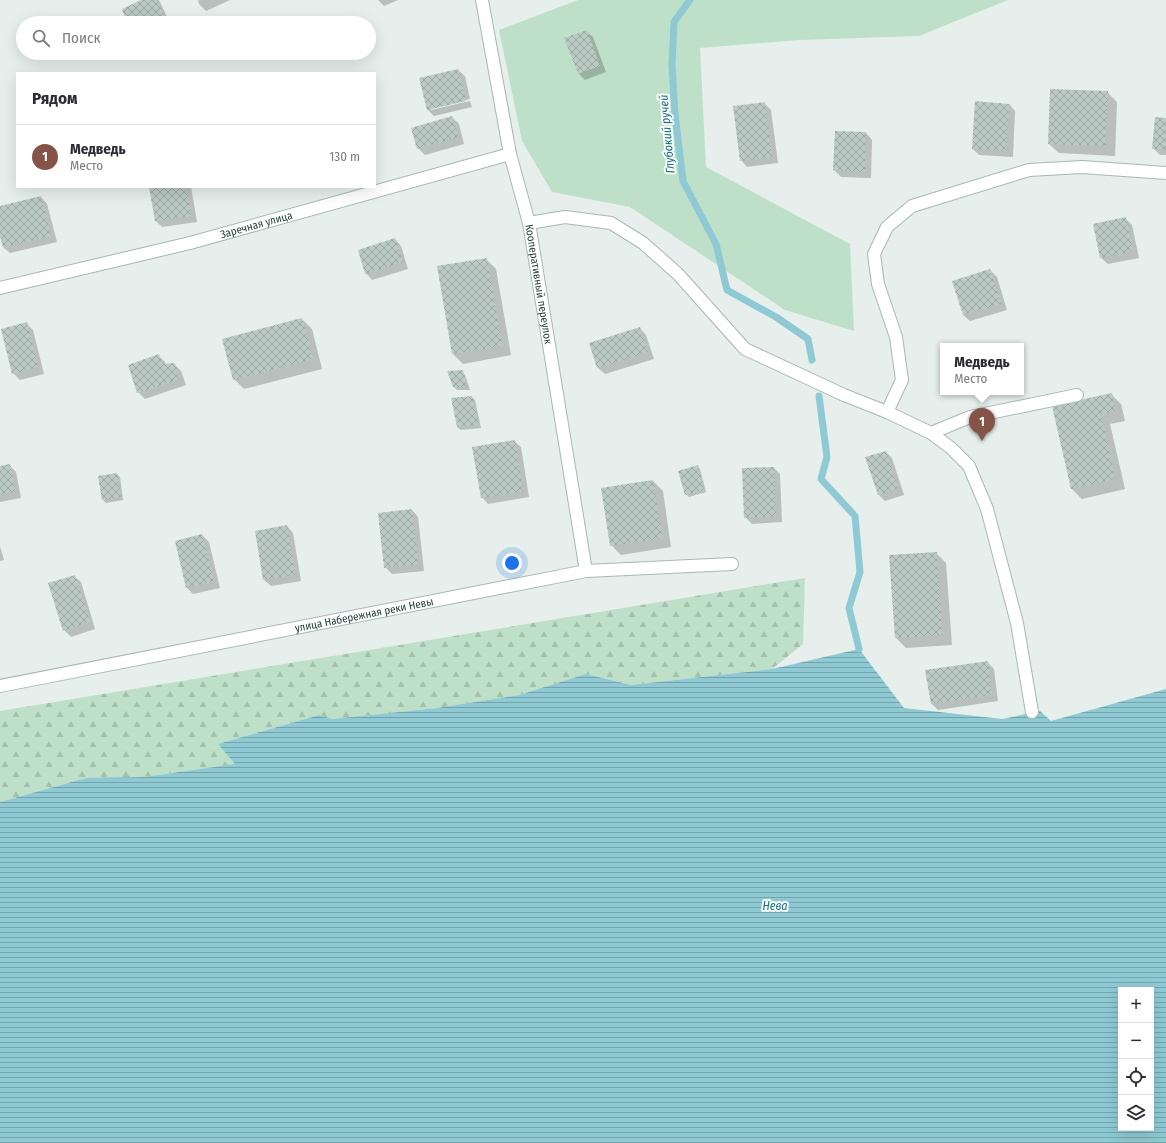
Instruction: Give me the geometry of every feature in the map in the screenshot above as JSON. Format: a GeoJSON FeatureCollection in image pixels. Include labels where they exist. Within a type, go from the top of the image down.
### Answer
{"type":"FeatureCollection","features":[{"type":"Feature","properties":{"kind":"street","name":"Кооперативный переулок"},"geometry":{"type":"LineString","coordinates":[[483,1],[510,154],[529,223],[586,571]]}},
{"type":"Feature","properties":{"kind":"street","name":"Заречная улица"},"geometry":{"type":"LineString","coordinates":[[0,288],[190,244],[510,154]]}},
{"type":"Feature","properties":{"kind":"street"},"geometry":{"type":"LineString","coordinates":[[887,412],[902,380],[896,337],[878,284],[874,254],[887,227],[912,206],[1029,170],[1082,167],[1166,173]]}},
{"type":"Feature","properties":{"kind":"street"},"geometry":{"type":"LineString","coordinates":[[529,223],[565,217],[611,223],[643,243],[678,274],[745,349],[931,433],[951,448],[969,466],[987,509],[1016,623],[1032,712]]}},
{"type":"Feature","properties":{"kind":"street"},"geometry":{"type":"LineString","coordinates":[[931,433],[970,417],[1077,395]]}},
{"type":"Feature","properties":{"kind":"street","name":"улица Набережная реки Невы"},"geometry":{"type":"LineString","coordinates":[[0,686],[586,571],[732,564]]}},
{"type":"Feature","properties":{"kind":"green space"},"geometry":{"type":"Polygon","coordinates":[[[578,0],[1008,0],[919,36],[799,40],[700,48],[706,167],[850,244],[854,331],[785,310],[630,207],[552,192],[522,141],[499,30],[578,0]]]}},
{"type":"Feature","properties":{"kind":"green space"},"geometry":{"type":"Polygon","coordinates":[[[805,578],[803,644],[772,669],[631,685],[586,674],[519,695],[437,708],[332,719],[319,715],[218,744],[236,764],[144,777],[86,778],[0,802],[0,711],[805,578]]]}},
{"type":"Feature","properties":{"kind":"water","name":"Нева"},"geometry":{"type":"Polygon","coordinates":[[[859,649],[904,708],[1002,719],[1040,711],[1051,721],[1166,689],[1166,1143],[0,1143],[0,802],[86,778],[144,777],[235,764],[218,744],[319,715],[332,719],[437,708],[519,695],[586,674],[631,685],[772,669],[859,649]]]}},
{"type":"Feature","properties":{"kind":"building"},"geometry":{"type":"Polygon","coordinates":[[[141,0],[157,0],[164,16],[124,16],[122,9],[141,0]]]}},
{"type":"Feature","properties":{"kind":"building"},"geometry":{"type":"Polygon","coordinates":[[[587,30],[600,66],[578,74],[564,38],[587,30]]]}},
{"type":"Feature","properties":{"kind":"building"},"geometry":{"type":"Polygon","coordinates":[[[458,69],[466,101],[427,110],[419,78],[458,69]]]}},
{"type":"Feature","properties":{"kind":"building"},"geometry":{"type":"Polygon","coordinates":[[[1050,89],[1108,91],[1105,146],[1048,144],[1050,89]]]}},
{"type":"Feature","properties":{"kind":"building"},"geometry":{"type":"Polygon","coordinates":[[[975,101],[1009,104],[1006,151],[972,149],[975,101]]]}},
{"type":"Feature","properties":{"kind":"building"},"geometry":{"type":"Polygon","coordinates":[[[765,102],[772,157],[740,161],[733,106],[765,102]]]}},
{"type":"Feature","properties":{"kind":"building"},"geometry":{"type":"Polygon","coordinates":[[[452,116],[458,137],[417,149],[411,128],[452,116]]]}},
{"type":"Feature","properties":{"kind":"building"},"geometry":{"type":"Polygon","coordinates":[[[1155,117],[1166,118],[1166,150],[1152,149],[1155,117]]]}},
{"type":"Feature","properties":{"kind":"building"},"geometry":{"type":"Polygon","coordinates":[[[835,131],[866,132],[865,172],[833,170],[835,131]]]}},
{"type":"Feature","properties":{"kind":"building"},"geometry":{"type":"Polygon","coordinates":[[[149,188],[186,188],[191,216],[155,221],[149,188]]]}},
{"type":"Feature","properties":{"kind":"building"},"geometry":{"type":"Polygon","coordinates":[[[41,196],[51,236],[3,247],[0,237],[0,206],[41,196]]]}},
{"type":"Feature","properties":{"kind":"building"},"geometry":{"type":"Polygon","coordinates":[[[1126,217],[1133,251],[1100,258],[1093,224],[1126,217]]]}},
{"type":"Feature","properties":{"kind":"building"},"geometry":{"type":"Polygon","coordinates":[[[395,238],[403,262],[365,274],[358,250],[395,238]]]}},
{"type":"Feature","properties":{"kind":"building"},"geometry":{"type":"Polygon","coordinates":[[[487,258],[502,346],[452,354],[437,266],[487,258]]]}},
{"type":"Feature","properties":{"kind":"building"},"geometry":{"type":"Polygon","coordinates":[[[990,269],[1001,304],[963,315],[952,281],[990,269]]]}},
{"type":"Feature","properties":{"kind":"building"},"geometry":{"type":"Polygon","coordinates":[[[302,318],[313,359],[233,380],[222,339],[302,318]]]}},
{"type":"Feature","properties":{"kind":"building"},"geometry":{"type":"Polygon","coordinates":[[[27,322],[38,367],[12,374],[1,329],[27,322]]]}},
{"type":"Feature","properties":{"kind":"building"},"geometry":{"type":"Polygon","coordinates":[[[640,327],[648,352],[597,368],[589,343],[640,327]]]}},
{"type":"Feature","properties":{"kind":"building"},"geometry":{"type":"Polygon","coordinates":[[[159,354],[162,364],[175,363],[180,379],[137,393],[128,365],[159,354]]]}},
{"type":"Feature","properties":{"kind":"building"},"geometry":{"type":"Polygon","coordinates":[[[463,370],[467,387],[453,387],[447,371],[463,370]]]}},
{"type":"Feature","properties":{"kind":"building"},"geometry":{"type":"Polygon","coordinates":[[[1112,393],[1116,411],[1101,414],[1115,479],[1071,489],[1052,406],[1112,393]]]}},
{"type":"Feature","properties":{"kind":"building"},"geometry":{"type":"Polygon","coordinates":[[[472,396],[479,425],[457,427],[451,398],[472,396]]]}},
{"type":"Feature","properties":{"kind":"building"},"geometry":{"type":"Polygon","coordinates":[[[515,440],[523,491],[481,498],[472,447],[515,440]]]}},
{"type":"Feature","properties":{"kind":"building"},"geometry":{"type":"Polygon","coordinates":[[[886,451],[898,488],[878,495],[865,457],[886,451]]]}},
{"type":"Feature","properties":{"kind":"building"},"geometry":{"type":"Polygon","coordinates":[[[10,464],[15,491],[0,495],[0,466],[10,464]]]}},
{"type":"Feature","properties":{"kind":"building"},"geometry":{"type":"Polygon","coordinates":[[[698,465],[704,490],[685,495],[678,471],[698,465]]]}},
{"type":"Feature","properties":{"kind":"building"},"geometry":{"type":"Polygon","coordinates":[[[774,467],[776,516],[744,518],[742,468],[774,467]]]}},
{"type":"Feature","properties":{"kind":"building"},"geometry":{"type":"Polygon","coordinates":[[[117,473],[121,497],[102,500],[98,476],[117,473]]]}},
{"type":"Feature","properties":{"kind":"building"},"geometry":{"type":"Polygon","coordinates":[[[653,480],[662,538],[610,546],[601,488],[653,480]]]}},
{"type":"Feature","properties":{"kind":"building"},"geometry":{"type":"Polygon","coordinates":[[[412,509],[418,564],[384,568],[378,513],[412,509]]]}},
{"type":"Feature","properties":{"kind":"building"},"geometry":{"type":"Polygon","coordinates":[[[287,525],[295,575],[263,580],[255,531],[287,525]]]}},
{"type":"Feature","properties":{"kind":"building"},"geometry":{"type":"Polygon","coordinates":[[[202,534],[214,581],[186,588],[175,541],[202,534]]]}},
{"type":"Feature","properties":{"kind":"building"},"geometry":{"type":"Polygon","coordinates":[[[937,552],[942,635],[895,638],[889,555],[937,552]]]}},
{"type":"Feature","properties":{"kind":"building"},"geometry":{"type":"Polygon","coordinates":[[[75,575],[90,622],[63,631],[48,583],[75,575]]]}},
{"type":"Feature","properties":{"kind":"building"},"geometry":{"type":"Polygon","coordinates":[[[988,661],[992,695],[931,704],[925,670],[988,661]]]}},
{"type":"Feature","properties":{"kind":"waterway","name":"Глубокий ручей"},"geometry":{"type":"LineString","coordinates":[[690,0],[674,22],[672,64],[675,114],[683,181],[716,244],[727,290],[776,317],[808,339],[812,360]]}},
{"type":"Feature","properties":{"kind":"waterway","name":"Глубокий ручей"},"geometry":{"type":"LineString","coordinates":[[819,396],[827,457],[821,479],[855,516],[860,572],[849,608],[859,649]]}},
{"type":"Feature","properties":{"kind":"place","name":"Медведь"},"geometry":{"type":"Point","coordinates":[982,441]}}]}
